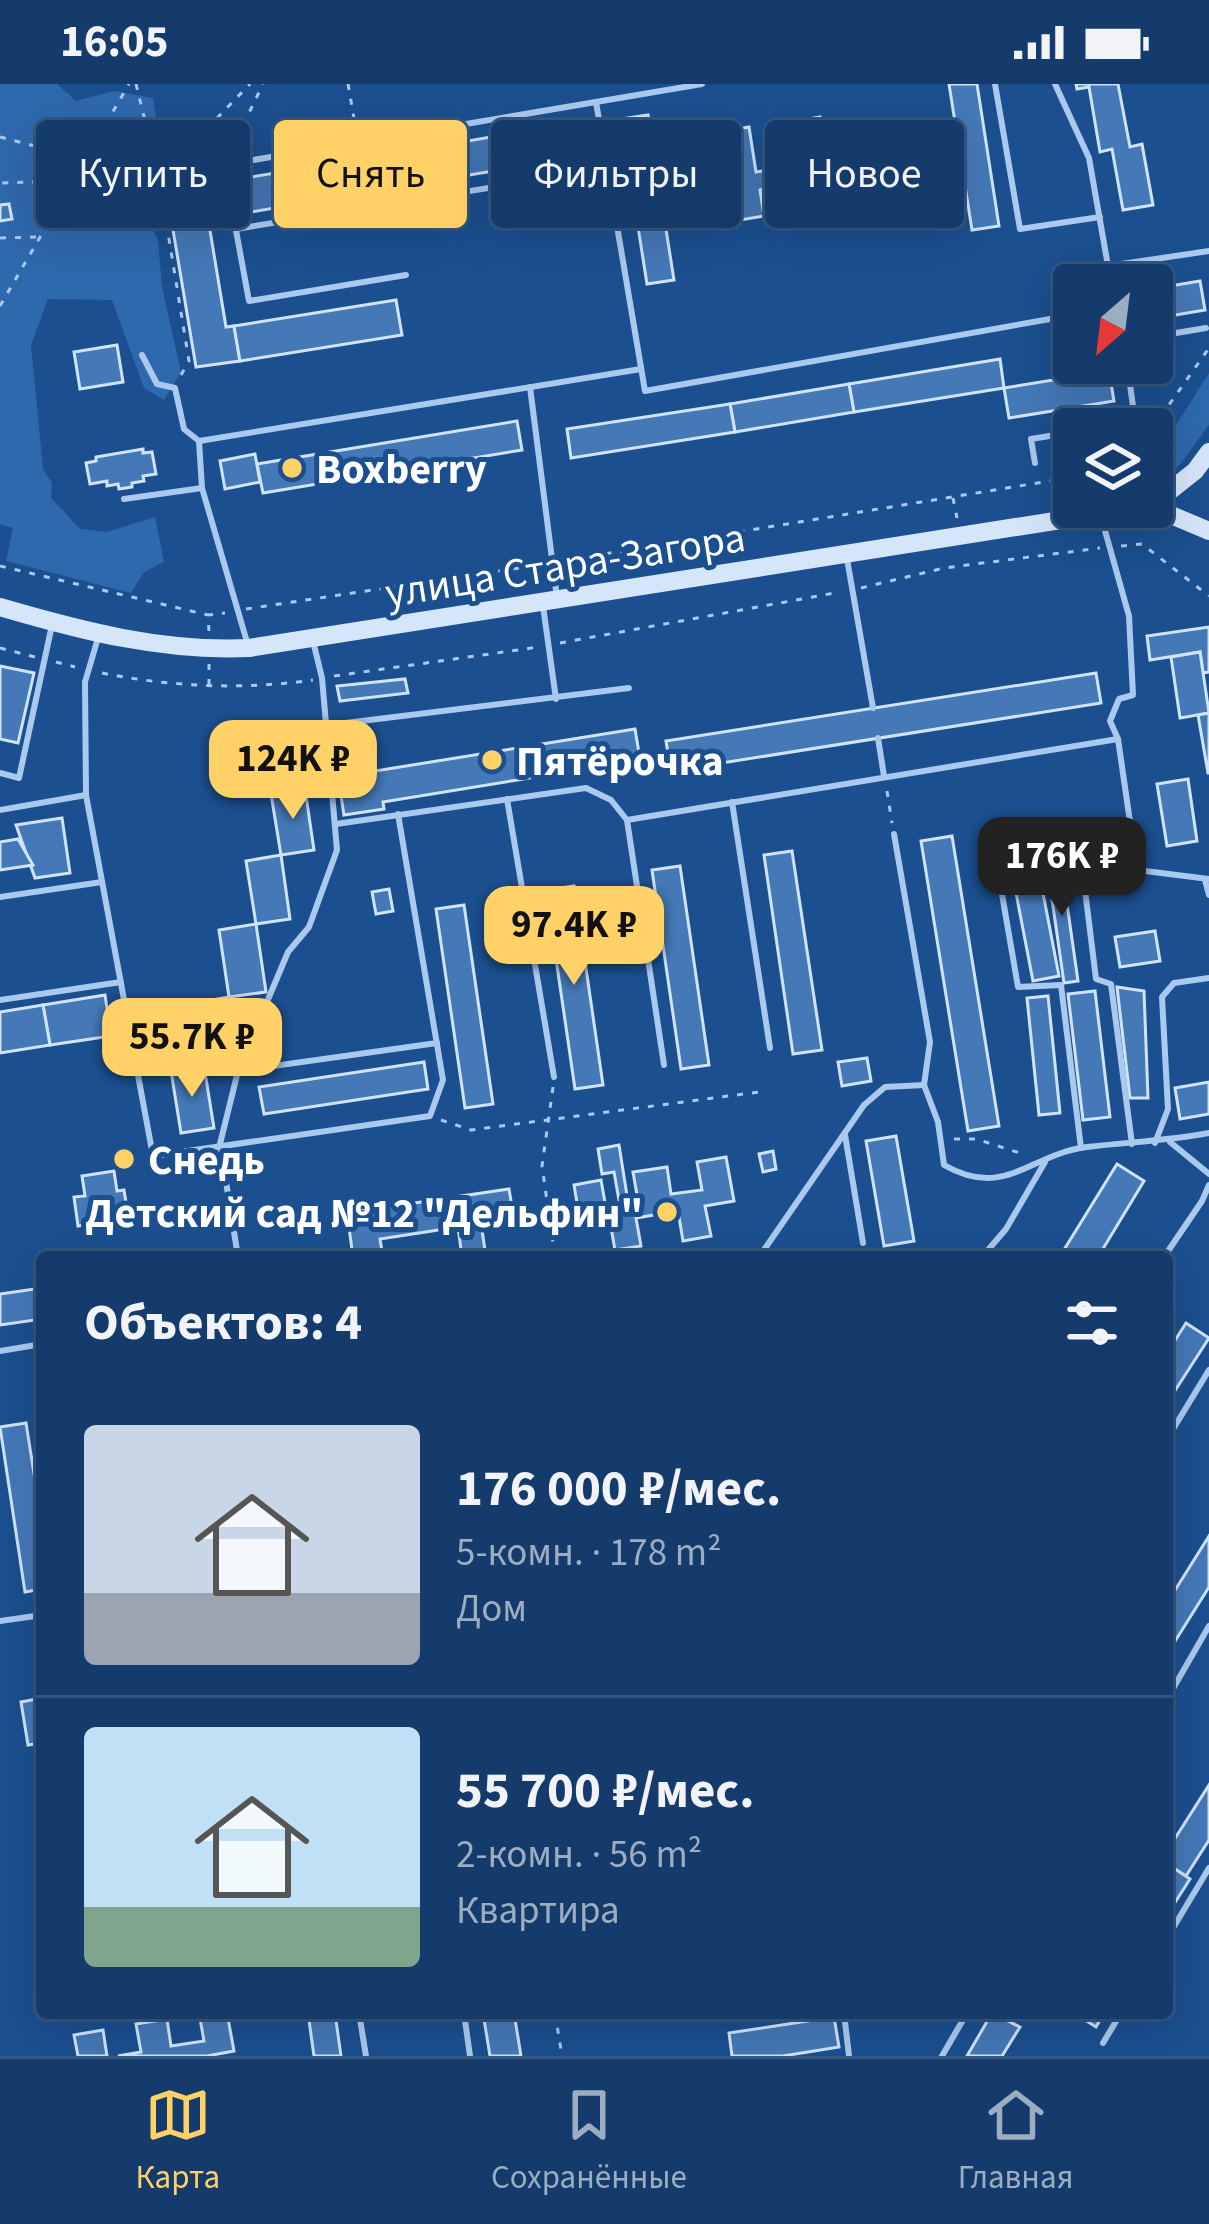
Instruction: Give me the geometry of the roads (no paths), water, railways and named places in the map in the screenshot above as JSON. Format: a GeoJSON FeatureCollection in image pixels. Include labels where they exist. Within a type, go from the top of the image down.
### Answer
{"type":"FeatureCollection","features":[{"type":"Feature","properties":{"kind":"main road"},"geometry":{"type":"LineString","coordinates":[[1173,488],[1209,452]]}},
{"type":"Feature","properties":{"kind":"main road"},"geometry":{"type":"LineString","coordinates":[[1173,515],[1209,531]]}},
{"type":"Feature","properties":{"kind":"main road","name":"улица Стара-Загора"},"geometry":{"type":"LineString","coordinates":[[0,608],[99,634],[209,650],[249,649],[1053,522]]}},
{"type":"Feature","properties":{"kind":"lane"},"geometry":{"type":"LineString","coordinates":[[406,275],[249,301],[224,165],[702,84]]}},
{"type":"Feature","properties":{"kind":"lane"},"geometry":{"type":"LineString","coordinates":[[995,84],[1020,229],[1100,217]]}},
{"type":"Feature","properties":{"kind":"lane"},"geometry":{"type":"LineString","coordinates":[[1055,84],[1089,158],[1108,264]]}},
{"type":"Feature","properties":{"kind":"lane"},"geometry":{"type":"LineString","coordinates":[[596,102],[645,391],[1053,318]]}},
{"type":"Feature","properties":{"kind":"lane"},"geometry":{"type":"LineString","coordinates":[[236,229],[491,188]]}},
{"type":"Feature","properties":{"kind":"lane"},"geometry":{"type":"LineString","coordinates":[[1121,264],[1209,250]]}},
{"type":"Feature","properties":{"kind":"lane"},"geometry":{"type":"LineString","coordinates":[[1173,334],[1206,328]]}},
{"type":"Feature","properties":{"kind":"lane"},"geometry":{"type":"LineString","coordinates":[[142,355],[157,384],[175,388],[184,428],[199,441],[202,488],[249,649]]}},
{"type":"Feature","properties":{"kind":"lane"},"geometry":{"type":"LineString","coordinates":[[199,441],[641,369]]}},
{"type":"Feature","properties":{"kind":"lane"},"geometry":{"type":"LineString","coordinates":[[530,387],[553,563],[549,645],[556,699]]}},
{"type":"Feature","properties":{"kind":"lane"},"geometry":{"type":"LineString","coordinates":[[1035,464],[1031,439],[1053,435]]}},
{"type":"Feature","properties":{"kind":"lane"},"geometry":{"type":"LineString","coordinates":[[124,499],[202,488]]}},
{"type":"Feature","properties":{"kind":"lane"},"geometry":{"type":"LineString","coordinates":[[1104,528],[1129,616],[1133,694],[1119,699],[1110,721],[1118,739],[1137,870]]}},
{"type":"Feature","properties":{"kind":"lane"},"geometry":{"type":"LineString","coordinates":[[847,555],[873,708]]}},
{"type":"Feature","properties":{"kind":"lane"},"geometry":{"type":"LineString","coordinates":[[0,773],[19,778],[53,622]]}},
{"type":"Feature","properties":{"kind":"lane"},"geometry":{"type":"LineString","coordinates":[[99,634],[87,670],[86,795],[153,1156],[430,1116],[443,1080],[398,814]]}},
{"type":"Feature","properties":{"kind":"lane"},"geometry":{"type":"LineString","coordinates":[[237,1251],[220,1144],[238,1071],[289,952],[309,927],[337,850],[322,678],[313,641]]}},
{"type":"Feature","properties":{"kind":"lane"},"geometry":{"type":"LineString","coordinates":[[327,725],[629,688]]}},
{"type":"Feature","properties":{"kind":"lane"},"geometry":{"type":"LineString","coordinates":[[878,738],[884,777]]}},
{"type":"Feature","properties":{"kind":"lane"},"geometry":{"type":"LineString","coordinates":[[627,820],[1118,739]]}},
{"type":"Feature","properties":{"kind":"lane"},"geometry":{"type":"LineString","coordinates":[[336,824],[586,788],[610,800],[627,820],[664,1065]]}},
{"type":"Feature","properties":{"kind":"lane"},"geometry":{"type":"LineString","coordinates":[[0,810],[86,795]]}},
{"type":"Feature","properties":{"kind":"lane"},"geometry":{"type":"LineString","coordinates":[[507,799],[554,1077]]}},
{"type":"Feature","properties":{"kind":"lane"},"geometry":{"type":"LineString","coordinates":[[732,802],[770,1048]]}},
{"type":"Feature","properties":{"kind":"lane"},"geometry":{"type":"LineString","coordinates":[[894,834],[930,1042],[924,1085],[944,1165],[967,1178],[1000,1178],[1081,1148],[1155,1143],[1209,1133]]}},
{"type":"Feature","properties":{"kind":"lane"},"geometry":{"type":"LineString","coordinates":[[1081,1148],[1061,985],[1018,987],[998,871],[1006,851],[1054,841],[1073,851],[1083,874],[1096,979],[1111,984],[1132,1144]]}},
{"type":"Feature","properties":{"kind":"lane"},"geometry":{"type":"LineString","coordinates":[[1083,874],[1137,870],[1207,880],[1209,895]]}},
{"type":"Feature","properties":{"kind":"lane"},"geometry":{"type":"LineString","coordinates":[[0,897],[102,882]]}},
{"type":"Feature","properties":{"kind":"lane"},"geometry":{"type":"LineString","coordinates":[[1155,1143],[1168,1109],[1162,997],[1174,983],[1209,978]]}},
{"type":"Feature","properties":{"kind":"lane"},"geometry":{"type":"LineString","coordinates":[[0,1000],[121,982]]}},
{"type":"Feature","properties":{"kind":"lane"},"geometry":{"type":"LineString","coordinates":[[238,1071],[437,1043]]}},
{"type":"Feature","properties":{"kind":"lane"},"geometry":{"type":"LineString","coordinates":[[764,1251],[864,1105],[885,1088],[924,1085]]}},
{"type":"Feature","properties":{"kind":"lane"},"geometry":{"type":"LineString","coordinates":[[845,1136],[863,1244]]}},
{"type":"Feature","properties":{"kind":"lane"},"geometry":{"type":"LineString","coordinates":[[1169,1141],[1209,1174]]}},
{"type":"Feature","properties":{"kind":"lane"},"geometry":{"type":"LineString","coordinates":[[987,1251],[1046,1162]]}},
{"type":"Feature","properties":{"kind":"lane"},"geometry":{"type":"LineString","coordinates":[[1168,1251],[1209,1185]]}},
{"type":"Feature","properties":{"kind":"lane"},"geometry":{"type":"LineString","coordinates":[[0,1351],[36,1345]]}},
{"type":"Feature","properties":{"kind":"lane"},"geometry":{"type":"LineString","coordinates":[[1173,1429],[1209,1370]]}},
{"type":"Feature","properties":{"kind":"lane"},"geometry":{"type":"LineString","coordinates":[[0,1621],[36,1616]]}},
{"type":"Feature","properties":{"kind":"lane"},"geometry":{"type":"LineString","coordinates":[[1173,1689],[1209,1626]]}},
{"type":"Feature","properties":{"kind":"lane"},"geometry":{"type":"LineString","coordinates":[[1173,1928],[1209,1868]]}},
{"type":"Feature","properties":{"kind":"lane"},"geometry":{"type":"LineString","coordinates":[[360,2019],[366,2056]]}},
{"type":"Feature","properties":{"kind":"lane"},"geometry":{"type":"LineString","coordinates":[[465,2019],[470,2056]]}},
{"type":"Feature","properties":{"kind":"lane"},"geometry":{"type":"LineString","coordinates":[[845,2019],[849,2056]]}},
{"type":"Feature","properties":{"kind":"lane"},"geometry":{"type":"LineString","coordinates":[[942,2056],[964,2019]]}},
{"type":"Feature","properties":{"kind":"lane"},"geometry":{"type":"LineString","coordinates":[[1103,2043],[1117,2019]]}},
{"type":"Feature","properties":{"kind":"place","name":"Boxberry"},"geometry":{"type":"Point","coordinates":[292,468]}},
{"type":"Feature","properties":{"kind":"place","name":"Пятёрочка"},"geometry":{"type":"Point","coordinates":[492,760]}},
{"type":"Feature","properties":{"kind":"place","name":"Снедь"},"geometry":{"type":"Point","coordinates":[124,1159]}},
{"type":"Feature","properties":{"kind":"place","name":"Детский сад №12 \"Дельфин\""},"geometry":{"type":"Point","coordinates":[667,1212]}}]}
